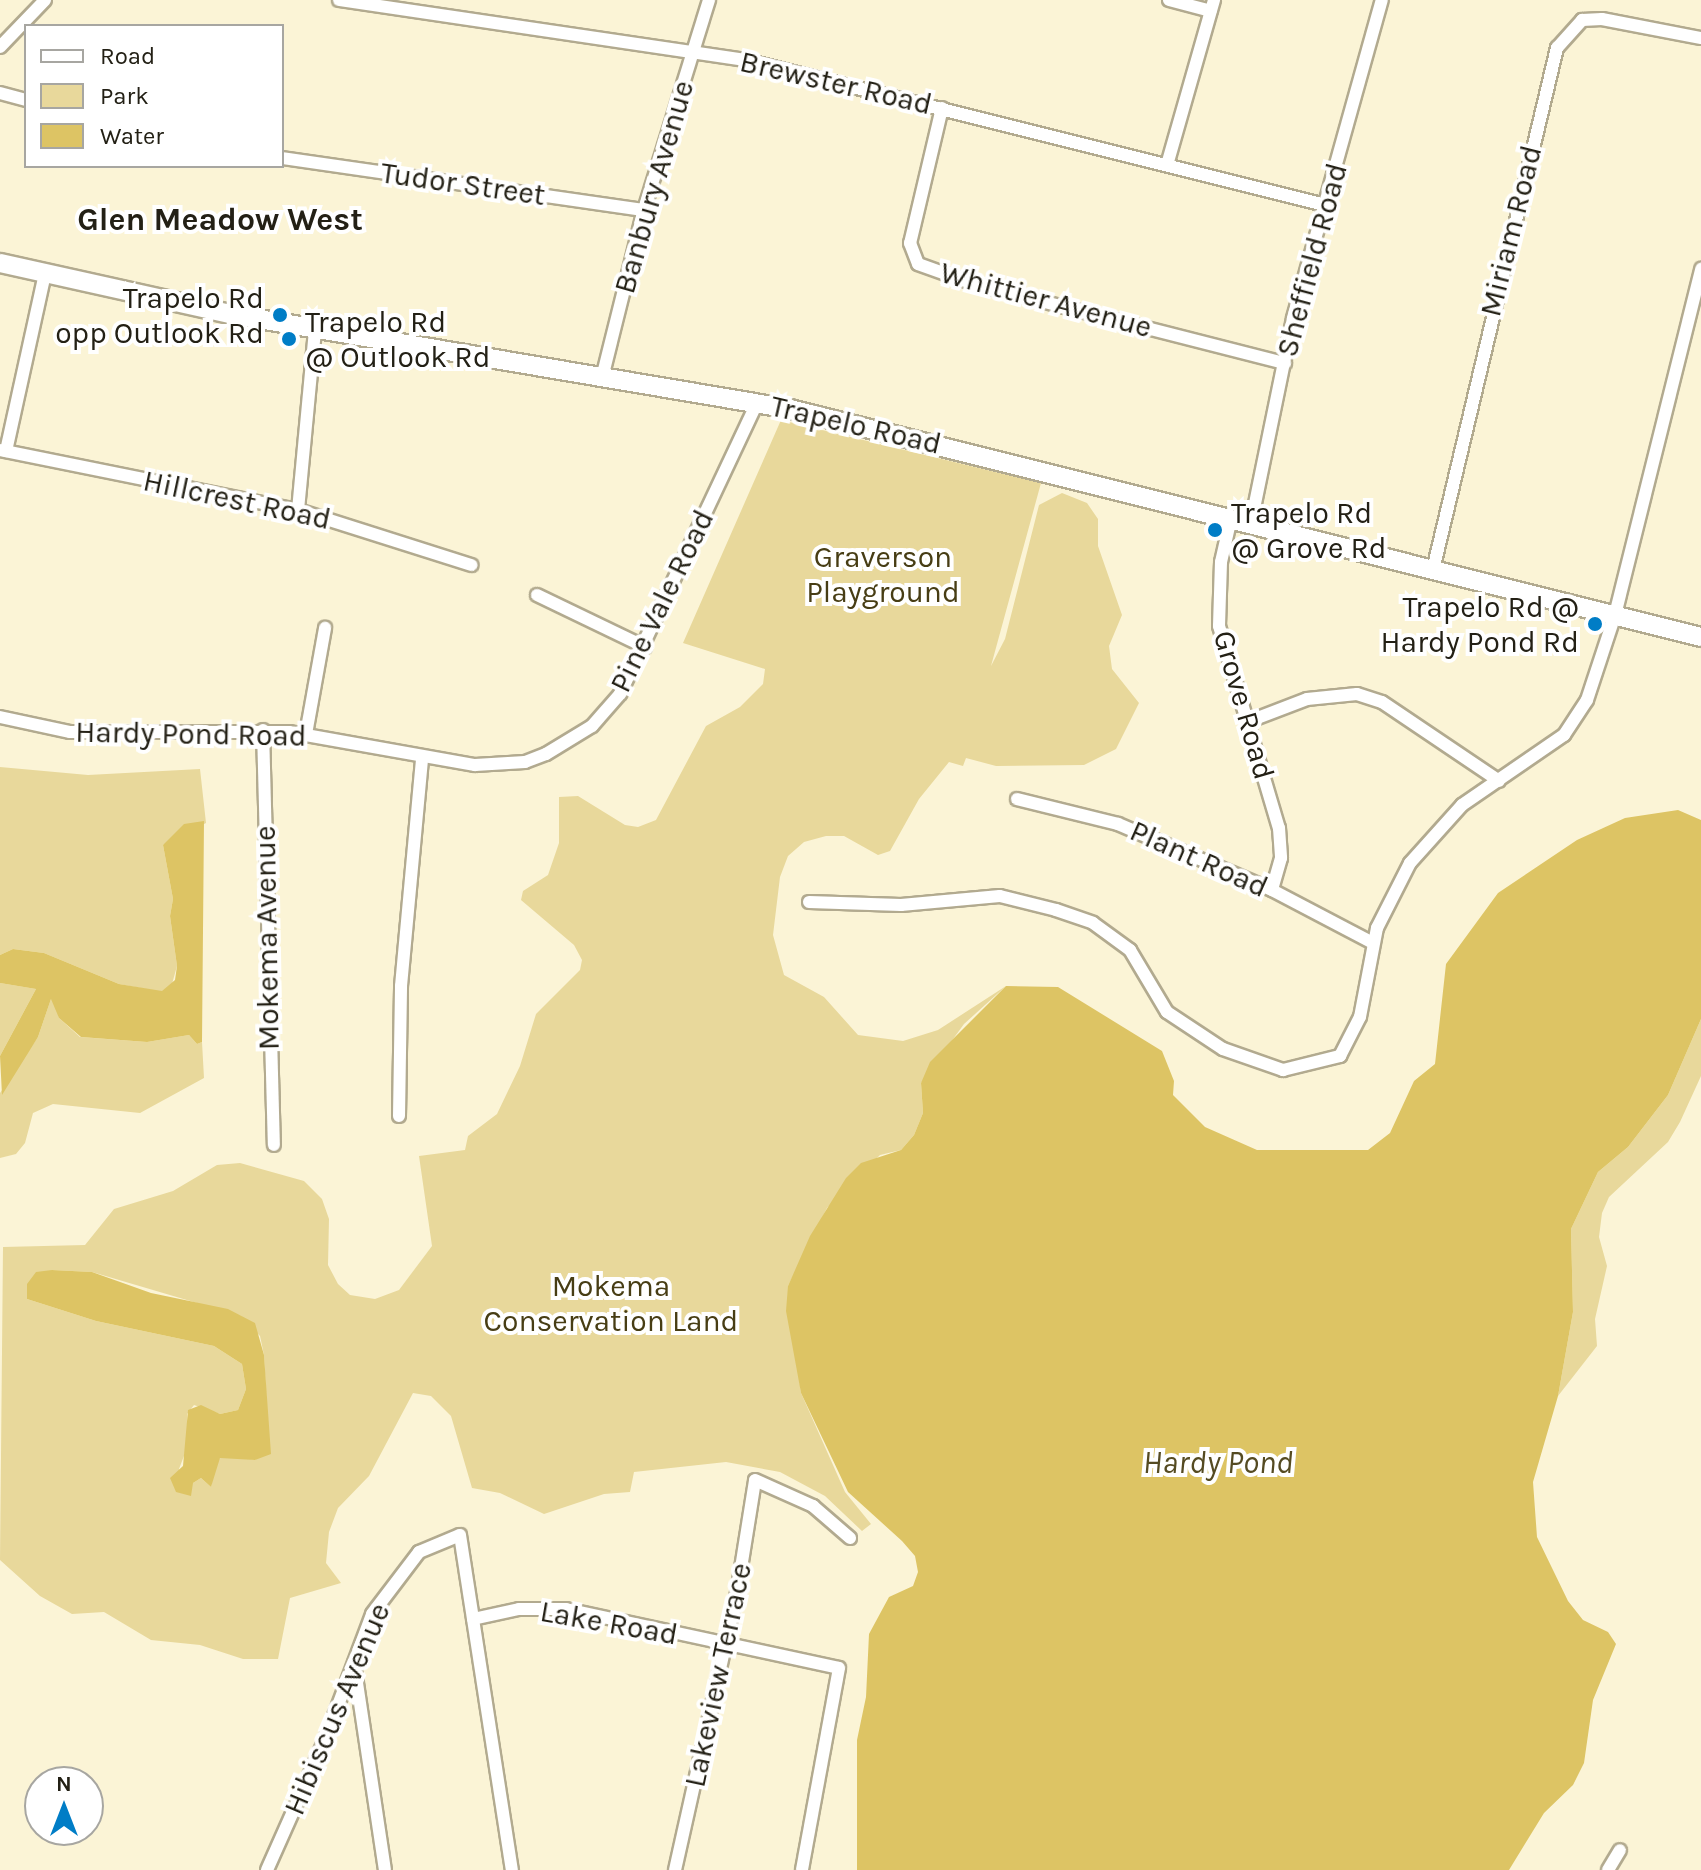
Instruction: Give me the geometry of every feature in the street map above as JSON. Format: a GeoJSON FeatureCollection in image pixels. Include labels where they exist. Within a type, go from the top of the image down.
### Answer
{"type":"FeatureCollection","features":[{"type":"Feature","properties":{"kind":"main road","name":"Trapelo Road"},"geometry":{"type":"LineString","coordinates":[[0,263],[315,329],[603,374],[757,403],[1231,518],[1701,637]]}},
{"type":"Feature","properties":{"kind":"street"},"geometry":{"type":"LineString","coordinates":[[0,47],[45,0]]}},
{"type":"Feature","properties":{"kind":"street","name":"Brewster Road"},"geometry":{"type":"LineString","coordinates":[[339,0],[745,60],[1325,205]]}},
{"type":"Feature","properties":{"kind":"street","name":"Banbury Avenue"},"geometry":{"type":"LineString","coordinates":[[603,374],[644,210],[709,0]]}},
{"type":"Feature","properties":{"kind":"street"},"geometry":{"type":"LineString","coordinates":[[1167,165],[1212,5],[1169,0]]}},
{"type":"Feature","properties":{"kind":"street","name":"Sheffield Road"},"geometry":{"type":"LineString","coordinates":[[1251,523],[1285,363],[1382,0]]}},
{"type":"Feature","properties":{"kind":"street","name":"Miriam Road"},"geometry":{"type":"LineString","coordinates":[[1433,570],[1557,48],[1582,20],[1602,19],[1701,38]]}},
{"type":"Feature","properties":{"kind":"street"},"geometry":{"type":"LineString","coordinates":[[0,93],[24,99]]}},
{"type":"Feature","properties":{"kind":"street","name":"Whittier Avenue"},"geometry":{"type":"LineString","coordinates":[[942,108],[910,243],[918,264],[974,284],[1285,363]]}},
{"type":"Feature","properties":{"kind":"street","name":"Tudor Street"},"geometry":{"type":"LineString","coordinates":[[284,158],[644,210]]}},
{"type":"Feature","properties":{"kind":"street"},"geometry":{"type":"LineString","coordinates":[[809,902],[901,905],[1000,896],[1093,923],[1130,950],[1167,1012],[1223,1049],[1283,1070],[1324,1063],[1351,1043],[1373,943],[1388,899],[1410,863],[1462,805],[1564,735],[1579,715],[1615,615],[1701,269]]}},
{"type":"Feature","properties":{"kind":"street"},"geometry":{"type":"LineString","coordinates":[[3,451],[45,274]]}},
{"type":"Feature","properties":{"kind":"street"},"geometry":{"type":"LineString","coordinates":[[298,510],[315,329]]}},
{"type":"Feature","properties":{"kind":"street","name":"Pine Vale Road"},"geometry":{"type":"LineString","coordinates":[[525,762],[592,726],[620,694],[645,647],[757,403]]}},
{"type":"Feature","properties":{"kind":"street","name":"Hillcrest Road"},"geometry":{"type":"LineString","coordinates":[[3,451],[298,510],[471,565]]}},
{"type":"Feature","properties":{"kind":"street","name":"Grove Road"},"geometry":{"type":"LineString","coordinates":[[1231,518],[1221,562],[1219,626],[1279,828],[1281,858],[1272,890]]}},
{"type":"Feature","properties":{"kind":"street"},"geometry":{"type":"LineString","coordinates":[[537,595],[645,647]]}},
{"type":"Feature","properties":{"kind":"street"},"geometry":{"type":"LineString","coordinates":[[306,734],[325,628]]}},
{"type":"Feature","properties":{"kind":"street"},"geometry":{"type":"LineString","coordinates":[[1247,722],[1307,699],[1357,694],[1382,702],[1499,781]]}},
{"type":"Feature","properties":{"kind":"street","name":"Hardy Pond Road"},"geometry":{"type":"LineString","coordinates":[[0,717],[70,732],[263,730],[306,734],[422,758],[475,765],[525,762]]}},
{"type":"Feature","properties":{"kind":"street","name":"Mokema Avenue"},"geometry":{"type":"LineString","coordinates":[[263,730],[274,1145]]}},
{"type":"Feature","properties":{"kind":"street"},"geometry":{"type":"LineString","coordinates":[[399,1116],[401,986],[422,758]]}},
{"type":"Feature","properties":{"kind":"street","name":"Plant Road"},"geometry":{"type":"LineString","coordinates":[[1017,799],[1118,824],[1272,890],[1373,943]]}},
{"type":"Feature","properties":{"kind":"street","name":"Lakeview Terrace"},"geometry":{"type":"LineString","coordinates":[[675,1870],[725,1644],[755,1480],[813,1506],[850,1538]]}},
{"type":"Feature","properties":{"kind":"street","name":"Hibiscus Avenue"},"geometry":{"type":"LineString","coordinates":[[267,1870],[325,1740],[372,1614],[400,1571],[419,1552],[460,1535],[473,1619]]}},
{"type":"Feature","properties":{"kind":"street","name":"Lake Road"},"geometry":{"type":"LineString","coordinates":[[473,1619],[519,1609],[566,1609],[839,1668],[802,1870]]}},
{"type":"Feature","properties":{"kind":"street"},"geometry":{"type":"LineString","coordinates":[[473,1619],[512,1870]]}},
{"type":"Feature","properties":{"kind":"street"},"geometry":{"type":"LineString","coordinates":[[354,1659],[385,1870]]}},
{"type":"Feature","properties":{"kind":"street"},"geometry":{"type":"LineString","coordinates":[[1608,1870],[1620,1850]]}},
{"type":"Feature","properties":{"kind":"green space"},"geometry":{"type":"Polygon","coordinates":[[[781,420],[1041,483],[991,666],[1005,639],[1039,505],[1062,493],[1087,503],[1098,519],[1098,546],[1122,615],[1109,646],[1112,669],[1139,703],[1116,749],[1084,765],[996,766],[966,758],[963,766],[949,762],[919,799],[890,851],[878,855],[844,836],[826,836],[804,842],[788,856],[780,877],[773,935],[784,975],[824,997],[858,1035],[903,1041],[938,1030],[1006,986],[964,1024],[921,1083],[923,1113],[914,1135],[901,1150],[880,1155],[827,1208],[788,1286],[801,1393],[845,1492],[871,1524],[862,1531],[825,1496],[780,1472],[726,1462],[634,1472],[630,1492],[604,1494],[544,1514],[500,1493],[472,1488],[451,1416],[431,1396],[413,1393],[369,1476],[338,1508],[329,1532],[326,1563],[341,1583],[290,1598],[278,1659],[243,1659],[200,1645],[151,1640],[104,1612],[72,1614],[40,1596],[0,1560],[3,1247],[85,1245],[114,1209],[173,1191],[217,1165],[240,1163],[304,1181],[322,1199],[329,1219],[328,1265],[338,1284],[350,1295],[375,1299],[399,1290],[432,1246],[419,1156],[465,1150],[468,1136],[497,1114],[520,1066],[536,1014],[580,970],[582,960],[574,945],[521,900],[523,891],[548,875],[559,843],[559,797],[578,796],[625,825],[638,827],[656,820],[706,726],[740,707],[763,684],[765,669],[683,643],[781,420]],[[52,1270],[27,1299],[96,1321],[214,1346],[242,1364],[246,1389],[238,1410],[220,1414],[194,1405],[187,1414],[187,1448],[179,1469],[193,1483],[201,1478],[211,1487],[216,1460],[227,1455],[255,1460],[269,1446],[264,1355],[260,1336],[241,1316],[92,1272],[52,1270]]]}},
{"type":"Feature","properties":{"kind":"green space"},"geometry":{"type":"Polygon","coordinates":[[[0,767],[88,775],[200,769],[206,823],[163,845],[173,899],[170,916],[177,966],[172,984],[162,992],[119,984],[44,953],[13,949],[0,955],[0,767]]]}},
{"type":"Feature","properties":{"kind":"green space"},"geometry":{"type":"Polygon","coordinates":[[[0,983],[36,989],[0,1056],[0,983]]]}},
{"type":"Feature","properties":{"kind":"green space"},"geometry":{"type":"Polygon","coordinates":[[[51,999],[56,1001],[59,1018],[80,1037],[147,1042],[189,1035],[197,1044],[202,1042],[204,1078],[140,1113],[53,1104],[33,1113],[25,1143],[16,1154],[0,1158],[0,1093],[38,1037],[51,999]]]}},
{"type":"Feature","properties":{"kind":"green space"},"geometry":{"type":"Polygon","coordinates":[[[1701,1019],[1701,1076],[1680,1122],[1668,1142],[1609,1197],[1602,1213],[1599,1237],[1607,1266],[1595,1319],[1597,1346],[1558,1396],[1573,1312],[1571,1229],[1598,1172],[1628,1147],[1668,1095],[1701,1019]]]}},
{"type":"Feature","properties":{"kind":"water","name":"Hardy Pond"},"geometry":{"type":"Polygon","coordinates":[[[1678,810],[1701,820],[1701,1019],[1668,1095],[1628,1147],[1598,1172],[1571,1229],[1573,1312],[1558,1396],[1533,1482],[1537,1537],[1568,1601],[1583,1620],[1608,1632],[1616,1644],[1593,1700],[1584,1763],[1573,1785],[1544,1813],[1509,1870],[857,1870],[857,1740],[866,1697],[869,1634],[889,1597],[913,1586],[918,1572],[915,1556],[902,1541],[848,1492],[801,1393],[786,1311],[788,1286],[810,1236],[846,1178],[861,1163],[901,1150],[914,1135],[923,1113],[921,1083],[930,1062],[1006,986],[1058,987],[1162,1051],[1174,1081],[1173,1095],[1205,1127],[1257,1150],[1368,1150],[1390,1133],[1414,1081],[1435,1064],[1446,964],[1498,893],[1577,840],[1625,818],[1678,810]]]}},
{"type":"Feature","properties":{"kind":"water"},"geometry":{"type":"Polygon","coordinates":[[[204,821],[202,1042],[197,1044],[189,1035],[147,1042],[81,1037],[59,1018],[51,999],[38,1037],[2,1095],[0,1056],[36,989],[0,983],[0,955],[13,949],[44,953],[119,984],[162,991],[175,980],[177,966],[170,916],[173,899],[163,845],[184,824],[204,821]]]}},
{"type":"Feature","properties":{"kind":"water"},"geometry":{"type":"Polygon","coordinates":[[[36,1272],[92,1272],[151,1293],[228,1309],[255,1323],[264,1355],[271,1454],[255,1460],[220,1458],[211,1487],[201,1478],[193,1483],[191,1496],[176,1492],[170,1478],[183,1466],[188,1410],[201,1405],[220,1414],[238,1410],[246,1389],[242,1364],[214,1346],[96,1321],[27,1299],[27,1284],[36,1272]]]}},
{"type":"Feature","properties":{"kind":"place","name":"Trapelo Rd opp Outlook Rd"},"geometry":{"type":"Point","coordinates":[280,315]}},
{"type":"Feature","properties":{"kind":"place","name":"Trapelo Rd @ Outlook Rd"},"geometry":{"type":"Point","coordinates":[289,339]}},
{"type":"Feature","properties":{"kind":"place","name":"Trapelo Rd @ Grove Rd"},"geometry":{"type":"Point","coordinates":[1215,530]}},
{"type":"Feature","properties":{"kind":"place","name":"Trapelo Rd @ Hardy Pond Rd"},"geometry":{"type":"Point","coordinates":[1595,624]}},
{"type":"Feature","properties":{"kind":"district","name":"Glen Meadow West"},"geometry":{"type":"Point","coordinates":[220,220]}},
{"type":"Feature","properties":{"kind":"park label","name":"Graverson Playground"},"geometry":{"type":"Point","coordinates":[883,574]}},
{"type":"Feature","properties":{"kind":"park label","name":"Mokema Conservation Land"},"geometry":{"type":"Point","coordinates":[611,1303]}}]}
